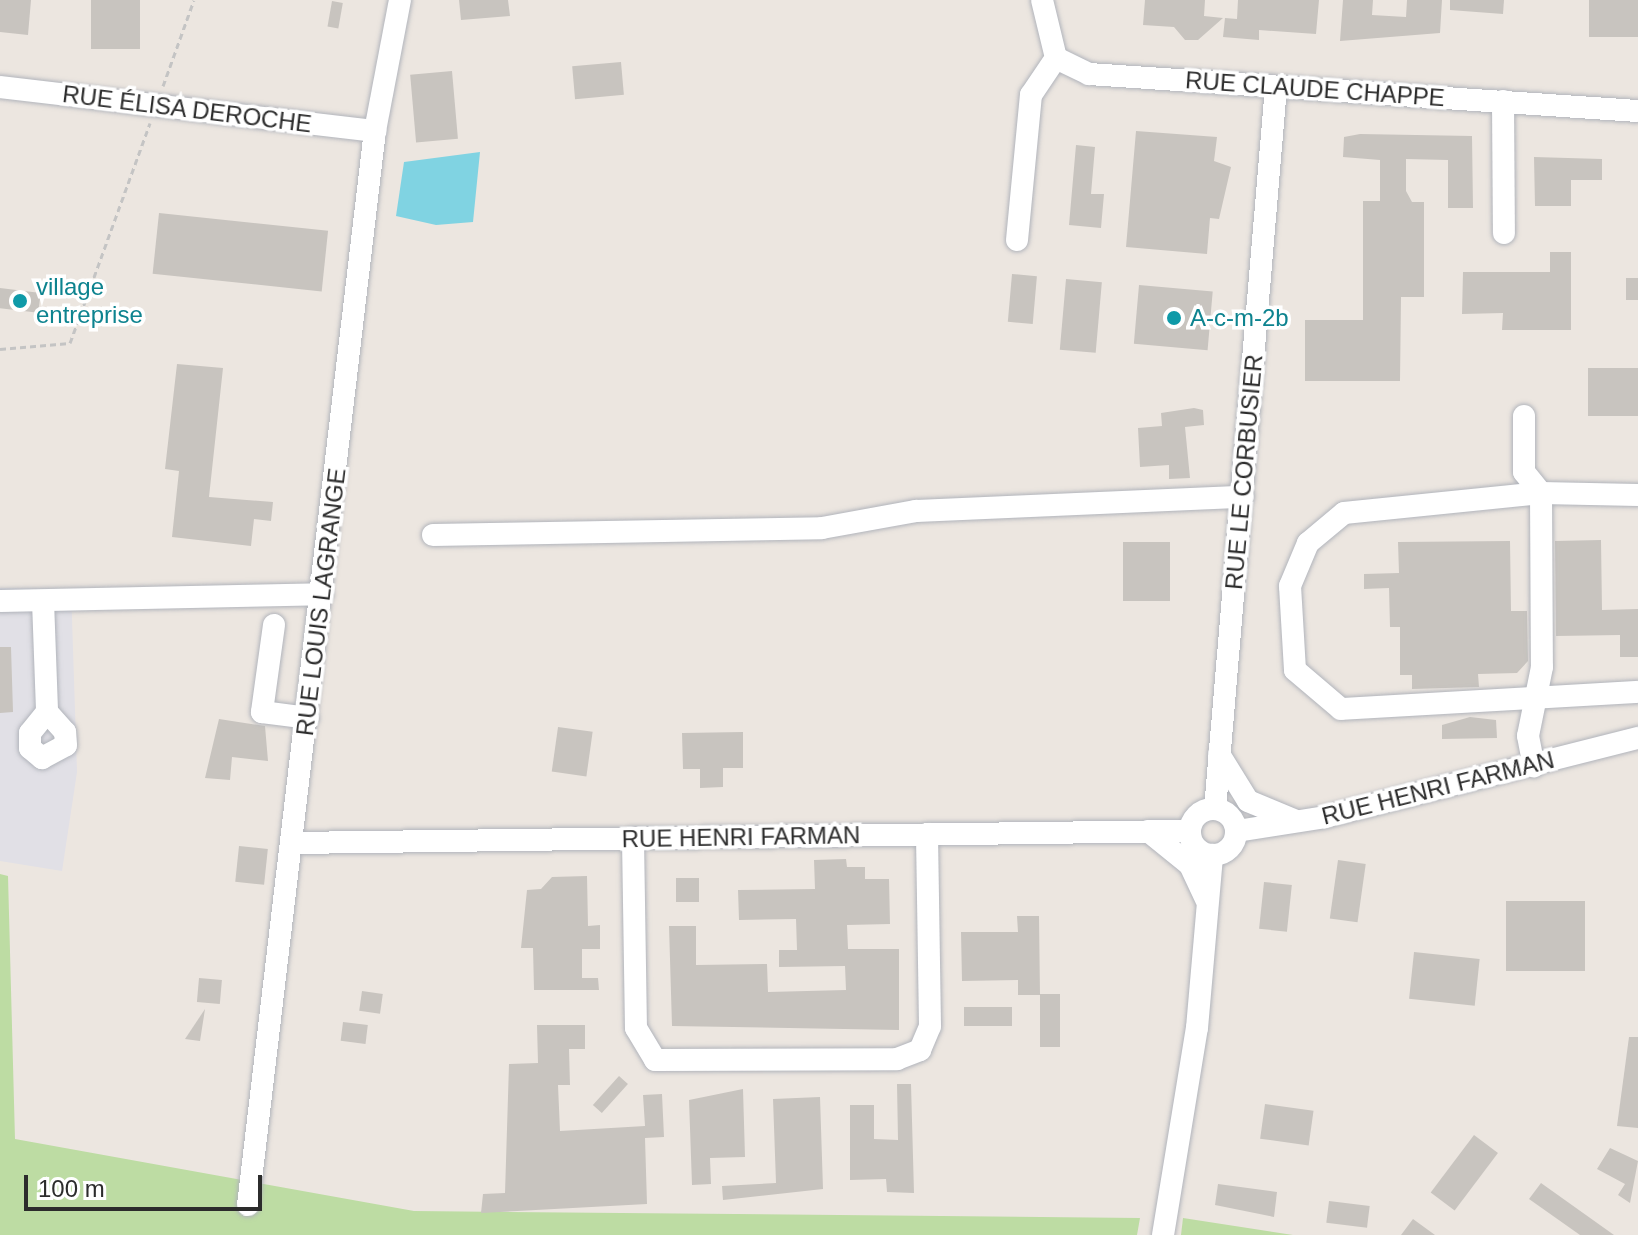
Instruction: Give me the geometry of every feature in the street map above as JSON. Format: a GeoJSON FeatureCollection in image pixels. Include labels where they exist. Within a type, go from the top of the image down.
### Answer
{"type":"FeatureCollection","features":[{"type":"Feature","properties":{"kind":"street","name":"RUE LOUIS LAGRANGE"},"geometry":{"type":"LineString","coordinates":[[248,1205],[375,131],[400,0]]}},
{"type":"Feature","properties":{"kind":"street"},"geometry":{"type":"LineString","coordinates":[[1017,240],[1031,95],[1056,58],[1042,0]]}},
{"type":"Feature","properties":{"kind":"street","name":"RUE CLAUDE CHAPPE"},"geometry":{"type":"LineString","coordinates":[[1056,58],[1105,76],[1638,111]]}},
{"type":"Feature","properties":{"kind":"street","name":"RUE ÉLISA DEROCHE"},"geometry":{"type":"LineString","coordinates":[[0,87],[375,131]]}},
{"type":"Feature","properties":{"kind":"street","name":"RUE LE CORBUSIER"},"geometry":{"type":"LineString","coordinates":[[1215,809],[1276,87]]}},
{"type":"Feature","properties":{"kind":"street"},"geometry":{"type":"LineString","coordinates":[[1503,101],[1504,233]]}},
{"type":"Feature","properties":{"kind":"street"},"geometry":{"type":"LineString","coordinates":[[1524,416],[1524,472],[1541,493],[1542,667],[1528,736],[1534,766]]}},
{"type":"Feature","properties":{"kind":"street"},"geometry":{"type":"LineString","coordinates":[[1638,495],[1541,493],[1344,513],[1308,543],[1290,586],[1295,670],[1341,709],[1638,692]]}},
{"type":"Feature","properties":{"kind":"street"},"geometry":{"type":"LineString","coordinates":[[433,535],[822,528],[916,511],[1243,497]]}},
{"type":"Feature","properties":{"kind":"street"},"geometry":{"type":"LineString","coordinates":[[9,601],[43,601],[82,594],[116,593],[322,594]]}},
{"type":"Feature","properties":{"kind":"street"},"geometry":{"type":"LineString","coordinates":[[43,601],[47,712]]}},
{"type":"Feature","properties":{"kind":"street"},"geometry":{"type":"LineString","coordinates":[[274,625],[262,712],[308,718]]}},
{"type":"Feature","properties":{"kind":"street","name":"RUE HENRI FARMAN"},"geometry":{"type":"LineString","coordinates":[[1237,831],[1299,822],[1638,738]]}},
{"type":"Feature","properties":{"kind":"street"},"geometry":{"type":"LineString","coordinates":[[1219,752],[1248,801],[1299,822]]}},
{"type":"Feature","properties":{"kind":"street"},"geometry":{"type":"LineString","coordinates":[[1215,809],[1230,816],[1237,831],[1229,849],[1212,855],[1194,846],[1190,831],[1196,816],[1215,809]]}},
{"type":"Feature","properties":{"kind":"street"},"geometry":{"type":"LineString","coordinates":[[1148,831],[1190,865],[1207,905]]}},
{"type":"Feature","properties":{"kind":"street","name":"RUE HENRI FARMAN"},"geometry":{"type":"LineString","coordinates":[[292,843],[1190,831]]}},
{"type":"Feature","properties":{"kind":"street"},"geometry":{"type":"LineString","coordinates":[[633,839],[636,1028],[655,1060],[897,1059],[920,1050],[930,1026],[927,834]]}},
{"type":"Feature","properties":{"kind":"street"},"geometry":{"type":"LineString","coordinates":[[1163,1235],[1193,1055],[1212,855]]}},
{"type":"Feature","properties":{"kind":"path"},"geometry":{"type":"LineString","coordinates":[[0,349],[70,343],[194,0]]}},
{"type":"Feature","properties":{"kind":"shaded area"},"geometry":{"type":"Polygon","coordinates":[[[0,588],[71,589],[77,772],[62,871],[0,861],[0,588]]]}},
{"type":"Feature","properties":{"kind":"green space"},"geometry":{"type":"Polygon","coordinates":[[[0,874],[8,876],[15,1139],[414,1211],[1140,1218],[1137,1235],[0,1235],[0,874]]]}},
{"type":"Feature","properties":{"kind":"green space"},"geometry":{"type":"Polygon","coordinates":[[[1183,1218],[1293,1235],[1181,1235],[1183,1218]]]}},
{"type":"Feature","properties":{"kind":"water"},"geometry":{"type":"Polygon","coordinates":[[[480,152],[473,222],[436,225],[396,216],[404,162],[480,152]]]}},
{"type":"Feature","properties":{"kind":"building"},"geometry":{"type":"Polygon","coordinates":[[[0,0],[31,0],[28,35],[0,32],[0,0]]]}},
{"type":"Feature","properties":{"kind":"building"},"geometry":{"type":"Polygon","coordinates":[[[91,0],[140,0],[140,49],[91,49],[91,0]]]}},
{"type":"Feature","properties":{"kind":"building"},"geometry":{"type":"Polygon","coordinates":[[[459,0],[508,0],[510,16],[461,20],[459,0]]]}},
{"type":"Feature","properties":{"kind":"building"},"geometry":{"type":"Polygon","coordinates":[[[1145,0],[1205,0],[1204,16],[1223,18],[1198,40],[1185,40],[1174,27],[1143,25],[1145,0]]]}},
{"type":"Feature","properties":{"kind":"building"},"geometry":{"type":"Polygon","coordinates":[[[1238,0],[1319,0],[1316,34],[1259,30],[1259,40],[1223,37],[1225,18],[1237,19],[1238,0]]]}},
{"type":"Feature","properties":{"kind":"building"},"geometry":{"type":"Polygon","coordinates":[[[1343,0],[1373,0],[1372,15],[1406,17],[1407,0],[1442,0],[1440,33],[1340,41],[1343,0]]]}},
{"type":"Feature","properties":{"kind":"building"},"geometry":{"type":"Polygon","coordinates":[[[1450,0],[1504,0],[1503,14],[1450,10],[1450,0]]]}},
{"type":"Feature","properties":{"kind":"building"},"geometry":{"type":"Polygon","coordinates":[[[1589,0],[1638,0],[1638,37],[1589,37],[1589,0]]]}},
{"type":"Feature","properties":{"kind":"building"},"geometry":{"type":"Polygon","coordinates":[[[332,1],[343,3],[338,29],[327,27],[332,1]]]}},
{"type":"Feature","properties":{"kind":"building"},"geometry":{"type":"Polygon","coordinates":[[[621,62],[624,95],[575,99],[572,66],[621,62]]]}},
{"type":"Feature","properties":{"kind":"building"},"geometry":{"type":"Polygon","coordinates":[[[452,71],[458,139],[416,142],[410,75],[452,71]]]}},
{"type":"Feature","properties":{"kind":"building"},"geometry":{"type":"Polygon","coordinates":[[[1136,131],[1217,137],[1214,161],[1231,167],[1219,219],[1210,218],[1207,254],[1126,247],[1136,131]]]}},
{"type":"Feature","properties":{"kind":"building"},"geometry":{"type":"Polygon","coordinates":[[[1360,134],[1472,136],[1473,208],[1448,208],[1448,160],[1406,159],[1406,191],[1412,202],[1424,202],[1424,297],[1401,297],[1400,381],[1305,381],[1305,320],[1363,320],[1363,201],[1380,201],[1380,160],[1343,157],[1344,137],[1360,134]]]}},
{"type":"Feature","properties":{"kind":"building"},"geometry":{"type":"Polygon","coordinates":[[[1076,145],[1095,147],[1091,194],[1104,194],[1101,228],[1069,225],[1076,145]]]}},
{"type":"Feature","properties":{"kind":"building"},"geometry":{"type":"Polygon","coordinates":[[[1534,157],[1602,159],[1602,180],[1571,180],[1571,206],[1535,206],[1534,157]]]}},
{"type":"Feature","properties":{"kind":"building"},"geometry":{"type":"Polygon","coordinates":[[[159,213],[328,231],[322,291],[153,274],[159,213]]]}},
{"type":"Feature","properties":{"kind":"building"},"geometry":{"type":"Polygon","coordinates":[[[1550,252],[1571,252],[1571,330],[1502,330],[1503,313],[1462,314],[1463,272],[1550,272],[1550,252]]]}},
{"type":"Feature","properties":{"kind":"building"},"geometry":{"type":"Polygon","coordinates":[[[1012,274],[1037,276],[1033,324],[1008,322],[1012,274]]]}},
{"type":"Feature","properties":{"kind":"building"},"geometry":{"type":"Polygon","coordinates":[[[1626,278],[1638,278],[1638,300],[1626,300],[1626,278]]]}},
{"type":"Feature","properties":{"kind":"building"},"geometry":{"type":"Polygon","coordinates":[[[1066,279],[1102,282],[1096,353],[1060,350],[1066,279]]]}},
{"type":"Feature","properties":{"kind":"building","name":"A-c-m-2b"},"geometry":{"type":"Polygon","coordinates":[[[1139,285],[1213,291],[1208,350],[1134,344],[1139,285]]]}},
{"type":"Feature","properties":{"kind":"building","name":"village entreprise"},"geometry":{"type":"Polygon","coordinates":[[[0,288],[41,293],[38,313],[0,308],[0,288]]]}},
{"type":"Feature","properties":{"kind":"building"},"geometry":{"type":"Polygon","coordinates":[[[177,364],[223,368],[209,497],[273,502],[271,521],[254,519],[251,546],[172,537],[179,471],[165,469],[177,364]]]}},
{"type":"Feature","properties":{"kind":"building"},"geometry":{"type":"Polygon","coordinates":[[[1588,368],[1638,368],[1638,416],[1588,416],[1588,368]]]}},
{"type":"Feature","properties":{"kind":"building"},"geometry":{"type":"Polygon","coordinates":[[[1194,408],[1203,410],[1204,425],[1185,427],[1190,478],[1169,479],[1169,465],[1140,467],[1138,428],[1162,426],[1161,413],[1194,408]]]}},
{"type":"Feature","properties":{"kind":"building"},"geometry":{"type":"Polygon","coordinates":[[[1601,540],[1602,610],[1638,609],[1638,657],[1620,657],[1620,635],[1556,636],[1555,541],[1601,540]]]}},
{"type":"Feature","properties":{"kind":"building"},"geometry":{"type":"Polygon","coordinates":[[[1510,541],[1511,611],[1527,611],[1528,661],[1517,673],[1478,674],[1479,687],[1412,689],[1412,675],[1400,675],[1400,627],[1390,627],[1389,588],[1364,589],[1364,574],[1399,573],[1398,542],[1510,541]]]}},
{"type":"Feature","properties":{"kind":"building"},"geometry":{"type":"Polygon","coordinates":[[[1123,542],[1170,542],[1170,601],[1123,601],[1123,542]]]}},
{"type":"Feature","properties":{"kind":"building"},"geometry":{"type":"Polygon","coordinates":[[[0,647],[11,647],[13,712],[0,713],[0,647]]]}},
{"type":"Feature","properties":{"kind":"building"},"geometry":{"type":"Polygon","coordinates":[[[1470,717],[1496,720],[1497,738],[1442,739],[1442,725],[1470,717]]]}},
{"type":"Feature","properties":{"kind":"building"},"geometry":{"type":"Polygon","coordinates":[[[219,719],[265,726],[268,761],[232,757],[230,780],[205,778],[219,719]]]}},
{"type":"Feature","properties":{"kind":"building"},"geometry":{"type":"Polygon","coordinates":[[[558,727],[593,732],[586,776],[552,772],[558,727]]]}},
{"type":"Feature","properties":{"kind":"building"},"geometry":{"type":"Polygon","coordinates":[[[743,732],[743,768],[723,768],[723,787],[700,788],[700,769],[683,769],[682,733],[743,732]]]}},
{"type":"Feature","properties":{"kind":"building"},"geometry":{"type":"Polygon","coordinates":[[[239,846],[268,849],[264,885],[235,882],[239,846]]]}},
{"type":"Feature","properties":{"kind":"building"},"geometry":{"type":"Polygon","coordinates":[[[846,859],[847,867],[865,867],[865,879],[889,879],[890,924],[847,925],[848,949],[899,949],[899,1030],[672,1026],[669,926],[696,926],[696,965],[767,964],[768,992],[846,990],[845,966],[779,967],[779,950],[797,950],[796,919],[739,920],[738,890],[815,889],[814,860],[846,859]]]}},
{"type":"Feature","properties":{"kind":"building"},"geometry":{"type":"Polygon","coordinates":[[[1338,860],[1366,864],[1358,922],[1330,918],[1338,860]]]}},
{"type":"Feature","properties":{"kind":"building"},"geometry":{"type":"Polygon","coordinates":[[[587,876],[588,926],[600,925],[600,949],[582,949],[582,978],[598,978],[599,990],[534,990],[533,948],[521,948],[527,890],[541,889],[552,877],[587,876]]]}},
{"type":"Feature","properties":{"kind":"building"},"geometry":{"type":"Polygon","coordinates":[[[676,878],[699,878],[699,902],[676,902],[676,878]]]}},
{"type":"Feature","properties":{"kind":"building"},"geometry":{"type":"Polygon","coordinates":[[[1264,882],[1292,885],[1287,932],[1259,929],[1264,882]]]}},
{"type":"Feature","properties":{"kind":"building"},"geometry":{"type":"Polygon","coordinates":[[[1506,901],[1585,901],[1585,971],[1506,971],[1506,901]]]}},
{"type":"Feature","properties":{"kind":"building"},"geometry":{"type":"Polygon","coordinates":[[[1017,916],[1039,916],[1040,995],[1018,995],[1018,980],[962,981],[961,932],[1018,932],[1017,916]]]}},
{"type":"Feature","properties":{"kind":"building"},"geometry":{"type":"Polygon","coordinates":[[[1414,952],[1480,959],[1475,1006],[1409,999],[1414,952]]]}},
{"type":"Feature","properties":{"kind":"building"},"geometry":{"type":"Polygon","coordinates":[[[199,978],[222,980],[220,1004],[197,1002],[199,978]]]}},
{"type":"Feature","properties":{"kind":"building"},"geometry":{"type":"Polygon","coordinates":[[[362,991],[383,994],[380,1014],[359,1011],[362,991]]]}},
{"type":"Feature","properties":{"kind":"building"},"geometry":{"type":"Polygon","coordinates":[[[1040,994],[1060,994],[1060,1047],[1040,1047],[1040,994]]]}},
{"type":"Feature","properties":{"kind":"building"},"geometry":{"type":"Polygon","coordinates":[[[964,1007],[1012,1007],[1012,1026],[964,1026],[964,1007]]]}},
{"type":"Feature","properties":{"kind":"building"},"geometry":{"type":"Polygon","coordinates":[[[205,1009],[200,1041],[185,1039],[205,1009]]]}},
{"type":"Feature","properties":{"kind":"building"},"geometry":{"type":"Polygon","coordinates":[[[343,1022],[368,1025],[365,1044],[341,1041],[343,1022]]]}},
{"type":"Feature","properties":{"kind":"building"},"geometry":{"type":"Polygon","coordinates":[[[537,1025],[585,1025],[585,1049],[569,1049],[570,1085],[558,1085],[560,1131],[645,1126],[643,1095],[662,1094],[664,1137],[645,1138],[647,1204],[481,1213],[483,1194],[505,1193],[509,1064],[538,1063],[537,1025]]]}},
{"type":"Feature","properties":{"kind":"building"},"geometry":{"type":"Polygon","coordinates":[[[1629,1037],[1638,1037],[1638,1128],[1617,1126],[1629,1037]]]}},
{"type":"Feature","properties":{"kind":"building"},"geometry":{"type":"Polygon","coordinates":[[[619,1076],[628,1084],[602,1113],[593,1105],[619,1076]]]}},
{"type":"Feature","properties":{"kind":"building"},"geometry":{"type":"Polygon","coordinates":[[[897,1084],[911,1084],[914,1193],[887,1192],[886,1179],[850,1180],[850,1105],[874,1105],[874,1139],[898,1140],[897,1084]]]}},
{"type":"Feature","properties":{"kind":"building"},"geometry":{"type":"Polygon","coordinates":[[[743,1089],[745,1157],[710,1158],[711,1184],[692,1185],[689,1100],[743,1089]]]}},
{"type":"Feature","properties":{"kind":"building"},"geometry":{"type":"Polygon","coordinates":[[[820,1097],[823,1189],[723,1200],[722,1186],[776,1183],[773,1099],[820,1097]]]}},
{"type":"Feature","properties":{"kind":"building"},"geometry":{"type":"Polygon","coordinates":[[[1265,1104],[1314,1111],[1309,1145],[1260,1139],[1265,1104]]]}},
{"type":"Feature","properties":{"kind":"building"},"geometry":{"type":"Polygon","coordinates":[[[1474,1135],[1498,1153],[1455,1211],[1431,1193],[1474,1135]]]}},
{"type":"Feature","properties":{"kind":"building"},"geometry":{"type":"Polygon","coordinates":[[[1610,1148],[1638,1161],[1630,1203],[1618,1195],[1625,1184],[1597,1169],[1610,1148]]]}},
{"type":"Feature","properties":{"kind":"building"},"geometry":{"type":"Polygon","coordinates":[[[1541,1183],[1614,1235],[1580,1235],[1529,1199],[1541,1183]]]}},
{"type":"Feature","properties":{"kind":"building"},"geometry":{"type":"Polygon","coordinates":[[[1218,1184],[1277,1192],[1274,1217],[1215,1205],[1218,1184]]]}},
{"type":"Feature","properties":{"kind":"building"},"geometry":{"type":"Polygon","coordinates":[[[1329,1201],[1370,1206],[1367,1228],[1326,1223],[1329,1201]]]}},
{"type":"Feature","properties":{"kind":"building"},"geometry":{"type":"Polygon","coordinates":[[[1413,1219],[1435,1235],[1401,1235],[1413,1219]]]}},
{"type":"Feature","properties":{"kind":"place","name":"village entreprise"},"geometry":{"type":"Point","coordinates":[20,301]}},
{"type":"Feature","properties":{"kind":"place","name":"A-c-m-2b"},"geometry":{"type":"Point","coordinates":[1174,318]}}]}
